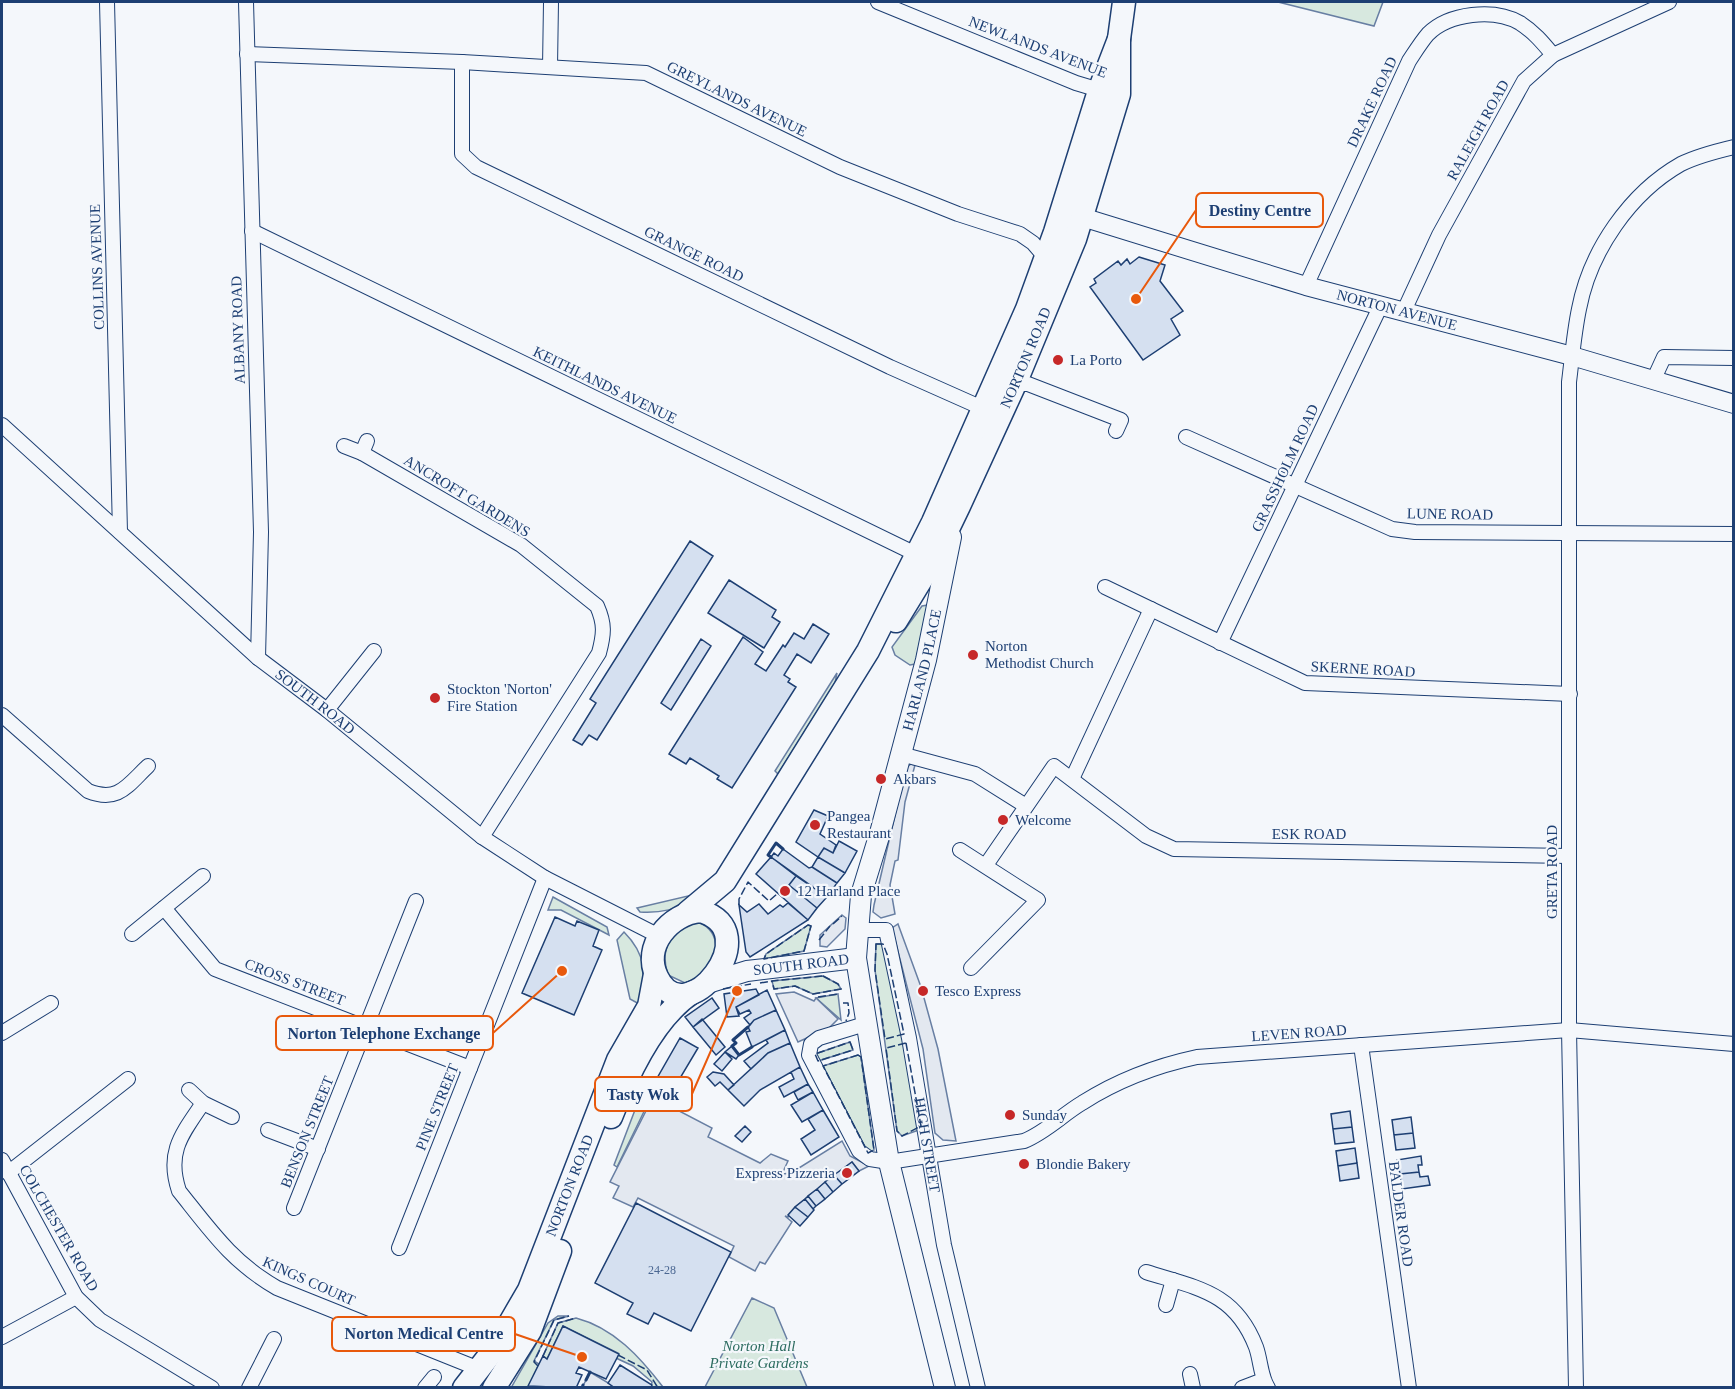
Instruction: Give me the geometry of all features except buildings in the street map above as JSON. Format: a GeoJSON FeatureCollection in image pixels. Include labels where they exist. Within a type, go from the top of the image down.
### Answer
{"type":"FeatureCollection","features":[{"type":"Feature","properties":{"kind":"main road","name":"NORTON ROAD"},"geometry":{"type":"LineString","coordinates":[[931,562],[992,412],[1015,384],[1072,214],[1109,92],[1124,2]]}},
{"type":"Feature","properties":{"kind":"main road","name":"NORTON ROAD"},"geometry":{"type":"LineString","coordinates":[[688,912],[725,881],[868,651],[902,616],[959,506],[1046,257],[1072,214]]}},
{"type":"Feature","properties":{"kind":"main road","name":"HARLAND PLACE"},"geometry":{"type":"LineString","coordinates":[[856,930],[861,894],[880,833],[926,660],[931,562]]}},
{"type":"Feature","properties":{"kind":"main road","name":"NORTON ROAD"},"geometry":{"type":"LineString","coordinates":[[720,923],[725,881]]}},
{"type":"Feature","properties":{"kind":"main road"},"geometry":{"type":"LineString","coordinates":[[688,912],[710,914],[720,923],[725,934],[726,953],[720,969],[702,987],[679,993],[668,990],[661,985],[655,974],[654,951],[659,936],[665,928],[688,912]]}},
{"type":"Feature","properties":{"kind":"main road"},"geometry":{"type":"LineString","coordinates":[[856,930],[856,958],[889,1162],[945,1388]]}},
{"type":"Feature","properties":{"kind":"main road"},"geometry":{"type":"LineString","coordinates":[[726,953],[747,971]]}},
{"type":"Feature","properties":{"kind":"main road","name":"SOUTH ROAD"},"geometry":{"type":"LineString","coordinates":[[702,987],[747,971],[856,958]]}},
{"type":"Feature","properties":{"kind":"main road","name":"NORTON ROAD"},"geometry":{"type":"LineString","coordinates":[[464,1388],[501,1340],[529,1290],[618,1060],[649,1006],[655,974]]}},
{"type":"Feature","properties":{"kind":"main road","name":"NORTON ROAD"},"geometry":{"type":"LineString","coordinates":[[494,1388],[530,1331],[616,1105],[661,1022],[676,1003],[702,987]]}},
{"type":"Feature","properties":{"kind":"street","name":"COLLINS AVENUE"},"geometry":{"type":"LineString","coordinates":[[107,2],[120,532]]}},
{"type":"Feature","properties":{"kind":"street","name":"ALBANY ROAD"},"geometry":{"type":"LineString","coordinates":[[246,2],[261,532],[258,658]]}},
{"type":"Feature","properties":{"kind":"street"},"geometry":{"type":"LineString","coordinates":[[550,2],[550,67]]}},
{"type":"Feature","properties":{"kind":"street","name":"NEWLANDS AVENUE"},"geometry":{"type":"LineString","coordinates":[[878,2],[1109,92]]}},
{"type":"Feature","properties":{"kind":"street","name":"RALEIGH ROAD"},"geometry":{"type":"LineString","coordinates":[[1403,313],[1439,235],[1524,81],[1553,56],[1664,2]]}},
{"type":"Feature","properties":{"kind":"street","name":"DRAKE ROAD"},"geometry":{"type":"LineString","coordinates":[[1306,286],[1409,61],[1429,34],[1453,17],[1490,15],[1518,22],[1539,38],[1553,56]]}},
{"type":"Feature","properties":{"kind":"street","name":"GREYLANDS AVENUE"},"geometry":{"type":"LineString","coordinates":[[247,54],[462,62],[646,74],[840,167],[958,214],[1020,234],[1033,243],[1046,257]]}},
{"type":"Feature","properties":{"kind":"street","name":"GRANGE ROAD"},"geometry":{"type":"LineString","coordinates":[[462,62],[462,154],[476,167],[890,367],[992,412]]}},
{"type":"Feature","properties":{"kind":"street","name":"GRETA ROAD"},"geometry":{"type":"LineString","coordinates":[[1576,1388],[1569,1030],[1569,382],[1572,356],[1579,307],[1592,270],[1614,225],[1638,197],[1682,164],[1734,147]]}},
{"type":"Feature","properties":{"kind":"street","name":"NORTON AVENUE"},"geometry":{"type":"LineString","coordinates":[[1072,214],[1306,286],[1572,356],[1734,404]]}},
{"type":"Feature","properties":{"kind":"street","name":"KEITHLANDS AVENUE"},"geometry":{"type":"LineString","coordinates":[[252,231],[931,562]]}},
{"type":"Feature","properties":{"kind":"street","name":"GRASSHOLM ROAD"},"geometry":{"type":"LineString","coordinates":[[1220,643],[1380,307]]}},
{"type":"Feature","properties":{"kind":"street"},"geometry":{"type":"LineString","coordinates":[[1653,381],[1664,357],[1734,358]]}},
{"type":"Feature","properties":{"kind":"street"},"geometry":{"type":"LineString","coordinates":[[1015,384],[1028,384],[1121,420],[1116,431]]}},
{"type":"Feature","properties":{"kind":"street","name":"SOUTH ROAD"},"geometry":{"type":"LineString","coordinates":[[2,425],[258,658],[327,710],[482,837],[545,878],[659,936]]}},
{"type":"Feature","properties":{"kind":"street","name":"LUNE ROAD"},"geometry":{"type":"LineString","coordinates":[[1186,437],[1392,529],[1415,532],[1570,531],[1734,534]]}},
{"type":"Feature","properties":{"kind":"street","name":"ANCROFT GARDENS"},"geometry":{"type":"LineString","coordinates":[[344,446],[364,447],[521,545],[597,606],[603,621],[604,633],[599,653],[482,837]]}},
{"type":"Feature","properties":{"kind":"street","name":"SKERNE ROAD"},"geometry":{"type":"LineString","coordinates":[[1105,587],[1305,683],[1570,694]]}},
{"type":"Feature","properties":{"kind":"street"},"geometry":{"type":"LineString","coordinates":[[1072,779],[1151,609]]}},
{"type":"Feature","properties":{"kind":"street"},"geometry":{"type":"LineString","coordinates":[[327,710],[374,651]]}},
{"type":"Feature","properties":{"kind":"street"},"geometry":{"type":"LineString","coordinates":[[2,715],[88,791],[100,796],[119,793],[148,766]]}},
{"type":"Feature","properties":{"kind":"street"},"geometry":{"type":"LineString","coordinates":[[901,754],[975,774],[1026,806],[986,865]]}},
{"type":"Feature","properties":{"kind":"street","name":"ESK ROAD"},"geometry":{"type":"LineString","coordinates":[[1026,806],[1054,766],[1146,836],[1174,849],[1337,850],[1569,856]]}},
{"type":"Feature","properties":{"kind":"street"},"geometry":{"type":"LineString","coordinates":[[960,850],[1038,900],[971,968]]}},
{"type":"Feature","properties":{"kind":"street"},"geometry":{"type":"LineString","coordinates":[[132,934],[203,876]]}},
{"type":"Feature","properties":{"kind":"street","name":"PINE STREET"},"geometry":{"type":"LineString","coordinates":[[399,1248],[545,878]]}},
{"type":"Feature","properties":{"kind":"street","name":"BENSON STREET"},"geometry":{"type":"LineString","coordinates":[[294,1208],[416,901]]}},
{"type":"Feature","properties":{"kind":"street","name":"CROSS STREET"},"geometry":{"type":"LineString","coordinates":[[164,908],[215,969],[470,1068]]}},
{"type":"Feature","properties":{"kind":"street","name":"HIGH STREET"},"geometry":{"type":"LineString","coordinates":[[856,930],[886,930],[930,1155],[944,1245],[978,1388]]}},
{"type":"Feature","properties":{"kind":"street"},"geometry":{"type":"LineString","coordinates":[[2,1033],[51,1003]]}},
{"type":"Feature","properties":{"kind":"street"},"geometry":{"type":"LineString","coordinates":[[866,1024],[819,1038],[812,1044],[809,1055],[860,1151],[870,1159],[889,1162]]}},
{"type":"Feature","properties":{"kind":"street","name":"LEVEN ROAD"},"geometry":{"type":"LineString","coordinates":[[889,1162],[1024,1141],[1038,1136],[1099,1092],[1153,1067],[1197,1057],[1569,1030],[1734,1044]]}},
{"type":"Feature","properties":{"kind":"street","name":"BALDER ROAD"},"geometry":{"type":"LineString","coordinates":[[1361,1045],[1409,1388]]}},
{"type":"Feature","properties":{"kind":"street"},"geometry":{"type":"LineString","coordinates":[[5,1167],[128,1079]]}},
{"type":"Feature","properties":{"kind":"street"},"geometry":{"type":"LineString","coordinates":[[189,1090],[203,1103],[232,1117]]}},
{"type":"Feature","properties":{"kind":"street","name":"KINGS COURT"},"geometry":{"type":"LineString","coordinates":[[203,1103],[174,1153],[176,1180],[179,1191],[232,1256],[250,1273],[277,1288],[479,1369]]}},
{"type":"Feature","properties":{"kind":"street"},"geometry":{"type":"LineString","coordinates":[[268,1130],[318,1149]]}},
{"type":"Feature","properties":{"kind":"street","name":"COLCHESTER ROAD"},"geometry":{"type":"LineString","coordinates":[[5,1167],[76,1298],[100,1320],[212,1388]]}},
{"type":"Feature","properties":{"kind":"street"},"geometry":{"type":"LineString","coordinates":[[1146,1272],[1173,1280],[1227,1302],[1244,1321],[1256,1349],[1266,1384],[1242,1388]]}},
{"type":"Feature","properties":{"kind":"street"},"geometry":{"type":"LineString","coordinates":[[1166,1305],[1173,1280]]}},
{"type":"Feature","properties":{"kind":"street"},"geometry":{"type":"LineString","coordinates":[[2,1337],[76,1298]]}},
{"type":"Feature","properties":{"kind":"street"},"geometry":{"type":"LineString","coordinates":[[249,1388],[274,1339]]}},
{"type":"Feature","properties":{"kind":"green space"},"geometry":{"type":"Polygon","coordinates":[[[1278,2],[1383,2],[1374,26],[1278,2]]]}},
{"type":"Feature","properties":{"kind":"green space"},"geometry":{"type":"Polygon","coordinates":[[[928,605],[915,664],[910,665],[895,655],[892,647],[922,606],[928,605]]]}},
{"type":"Feature","properties":{"kind":"green space"},"geometry":{"type":"Polygon","coordinates":[[[837,673],[835,683],[778,774],[775,771],[837,673]]]}},
{"type":"Feature","properties":{"kind":"green space"},"geometry":{"type":"Polygon","coordinates":[[[692,895],[682,905],[669,910],[640,912],[637,908],[692,895]]]}},
{"type":"Feature","properties":{"kind":"green space"},"geometry":{"type":"Polygon","coordinates":[[[553,897],[607,927],[609,935],[561,910],[548,910],[553,897]]]}},
{"type":"Feature","properties":{"kind":"green space"},"geometry":{"type":"Polygon","coordinates":[[[693,921],[709,929],[716,944],[716,952],[703,975],[685,983],[668,975],[666,949],[673,936],[693,921]]]}},
{"type":"Feature","properties":{"kind":"green space"},"geometry":{"type":"Polygon","coordinates":[[[808,925],[811,926],[804,951],[764,959],[766,954],[808,925]]]}},
{"type":"Feature","properties":{"kind":"green space"},"geometry":{"type":"Polygon","coordinates":[[[624,932],[641,957],[644,984],[641,1005],[630,999],[617,940],[624,932]]]}},
{"type":"Feature","properties":{"kind":"green space"},"geometry":{"type":"Polygon","coordinates":[[[876,944],[883,944],[887,954],[919,1130],[902,1136],[897,1131],[875,970],[876,944]]]}},
{"type":"Feature","properties":{"kind":"green space"},"geometry":{"type":"Polygon","coordinates":[[[823,976],[838,984],[841,989],[813,994],[795,986],[774,989],[772,981],[823,976]]]}},
{"type":"Feature","properties":{"kind":"green space"},"geometry":{"type":"Polygon","coordinates":[[[838,994],[841,1020],[816,998],[838,994]]]}},
{"type":"Feature","properties":{"kind":"green space"},"geometry":{"type":"Polygon","coordinates":[[[850,1042],[853,1050],[818,1061],[815,1054],[850,1042]]]}},
{"type":"Feature","properties":{"kind":"green space"},"geometry":{"type":"Polygon","coordinates":[[[858,1055],[861,1057],[874,1150],[868,1153],[823,1066],[858,1055]]]}},
{"type":"Feature","properties":{"kind":"green space"},"geometry":{"type":"Polygon","coordinates":[[[643,1089],[653,1093],[617,1167],[614,1165],[643,1089]]]}},
{"type":"Feature","properties":{"kind":"green space","name":"Norton Hall Private Gardens"},"geometry":{"type":"Polygon","coordinates":[[[752,1298],[774,1308],[807,1387],[705,1387],[752,1298]]]}},
{"type":"Feature","properties":{"kind":"green space"},"geometry":{"type":"Polygon","coordinates":[[[558,1316],[569,1316],[554,1320],[534,1361],[539,1364],[529,1387],[511,1388],[548,1323],[558,1316]]]}},
{"type":"Feature","properties":{"kind":"green space"},"geometry":{"type":"Polygon","coordinates":[[[576,1318],[614,1336],[645,1365],[663,1387],[651,1387],[652,1382],[633,1366],[616,1358],[618,1353],[563,1326],[547,1359],[543,1356],[558,1323],[576,1318]]]}},
{"type":"Feature","properties":{"kind":"shaded area"},"geometry":{"type":"Polygon","coordinates":[[[911,764],[915,765],[905,802],[898,860],[895,861],[890,885],[895,914],[881,918],[873,912],[874,905],[906,768],[911,764]]]}},
{"type":"Feature","properties":{"kind":"shaded area"},"geometry":{"type":"Polygon","coordinates":[[[842,915],[846,918],[845,929],[827,947],[820,946],[820,935],[842,915]]]}},
{"type":"Feature","properties":{"kind":"shaded area"},"geometry":{"type":"Polygon","coordinates":[[[898,924],[921,987],[938,1049],[956,1141],[943,1140],[935,1133],[923,1049],[892,928],[898,924]]]}},
{"type":"Feature","properties":{"kind":"shaded area"},"geometry":{"type":"Polygon","coordinates":[[[794,992],[814,1001],[816,998],[838,1019],[829,1028],[798,1042],[776,994],[794,992]]]}},
{"type":"Feature","properties":{"kind":"shaded area"},"geometry":{"type":"Polygon","coordinates":[[[662,1102],[712,1128],[708,1137],[760,1163],[771,1154],[788,1161],[782,1174],[791,1173],[842,1141],[850,1156],[869,1166],[859,1171],[852,1162],[795,1207],[788,1217],[785,1216],[792,1222],[765,1264],[760,1262],[755,1271],[729,1257],[734,1246],[638,1198],[633,1207],[613,1198],[619,1186],[610,1182],[648,1107],[657,1111],[662,1102]]]}},
{"type":"Feature","properties":{"kind":"shaded area"},"geometry":{"type":"Polygon","coordinates":[[[590,1372],[615,1387],[582,1388],[590,1372]]]}},
{"type":"Feature","properties":{"kind":"fence"},"geometry":{"type":"LineString","coordinates":[[739,905],[739,899],[748,882],[769,901],[777,894]]}},
{"type":"Feature","properties":{"kind":"fence"},"geometry":{"type":"LineString","coordinates":[[833,924],[842,916]]}},
{"type":"Feature","properties":{"kind":"fence"},"geometry":{"type":"LineString","coordinates":[[808,925],[811,926],[804,951],[764,959],[766,954],[808,925]]}},
{"type":"Feature","properties":{"kind":"fence"},"geometry":{"type":"LineString","coordinates":[[819,940],[830,926]]}},
{"type":"Feature","properties":{"kind":"fence"},"geometry":{"type":"LineString","coordinates":[[876,944],[883,944],[887,954],[904,1034],[885,1039],[875,970],[876,944]]}},
{"type":"Feature","properties":{"kind":"fence"},"geometry":{"type":"LineString","coordinates":[[823,976],[838,984],[841,989],[813,994],[795,986],[774,989],[772,981],[823,976]]}},
{"type":"Feature","properties":{"kind":"fence"},"geometry":{"type":"LineString","coordinates":[[760,983],[772,981]]}},
{"type":"Feature","properties":{"kind":"fence"},"geometry":{"type":"LineString","coordinates":[[723,989],[751,984]]}},
{"type":"Feature","properties":{"kind":"fence"},"geometry":{"type":"LineString","coordinates":[[818,997],[838,994]]}},
{"type":"Feature","properties":{"kind":"fence"},"geometry":{"type":"LineString","coordinates":[[843,1003],[848,1003],[849,1013],[846,1021]]}},
{"type":"Feature","properties":{"kind":"fence"},"geometry":{"type":"LineString","coordinates":[[850,1042],[853,1050],[818,1061],[815,1054],[850,1042]]}},
{"type":"Feature","properties":{"kind":"fence"},"geometry":{"type":"LineString","coordinates":[[906,1043],[921,1126],[902,1136],[897,1131],[886,1048],[906,1043]]}},
{"type":"Feature","properties":{"kind":"fence"},"geometry":{"type":"LineString","coordinates":[[858,1055],[861,1057],[874,1150],[868,1153],[823,1066],[858,1055]]}},
{"type":"Feature","properties":{"kind":"fence"},"geometry":{"type":"LineString","coordinates":[[538,1366],[534,1362],[554,1320],[569,1316]]}},
{"type":"Feature","properties":{"kind":"fence"},"geometry":{"type":"LineString","coordinates":[[543,1356],[558,1323],[576,1318]]}},
{"type":"Feature","properties":{"kind":"fence"},"geometry":{"type":"LineString","coordinates":[[618,1355],[647,1370],[658,1388]]}},
{"type":"Feature","properties":{"kind":"wall"},"geometry":{"type":"LineString","coordinates":[[771,857],[768,855],[776,843],[783,849]]}},
{"type":"Feature","properties":{"kind":"wall"},"geometry":{"type":"LineString","coordinates":[[748,1027],[733,1040],[736,1043],[732,1046],[739,1055],[752,1047]]}},
{"type":"Feature","properties":{"kind":"wall"},"geometry":{"type":"LineString","coordinates":[[586,1380],[590,1372]]}},
{"type":"Feature","properties":{"kind":"place","name":"Destiny Centre"},"geometry":{"type":"Point","coordinates":[1136,299]}},
{"type":"Feature","properties":{"kind":"place","name":"La Porto"},"geometry":{"type":"Point","coordinates":[1058,360]}},
{"type":"Feature","properties":{"kind":"place","name":"Norton Methodist Church"},"geometry":{"type":"Point","coordinates":[973,655]}},
{"type":"Feature","properties":{"kind":"place","name":"Stockton 'Norton' Fire Station"},"geometry":{"type":"Point","coordinates":[435,698]}},
{"type":"Feature","properties":{"kind":"place","name":"Akbars"},"geometry":{"type":"Point","coordinates":[881,779]}},
{"type":"Feature","properties":{"kind":"place","name":"Welcome"},"geometry":{"type":"Point","coordinates":[1003,820]}},
{"type":"Feature","properties":{"kind":"place","name":"Pangea Restaurant"},"geometry":{"type":"Point","coordinates":[815,825]}},
{"type":"Feature","properties":{"kind":"place","name":"12 Harland Place"},"geometry":{"type":"Point","coordinates":[785,891]}},
{"type":"Feature","properties":{"kind":"place","name":"Norton Telephone Exchange"},"geometry":{"type":"Point","coordinates":[562,971]}},
{"type":"Feature","properties":{"kind":"place","name":"Tasty Wok"},"geometry":{"type":"Point","coordinates":[737,991]}},
{"type":"Feature","properties":{"kind":"place","name":"Tesco Express"},"geometry":{"type":"Point","coordinates":[923,991]}},
{"type":"Feature","properties":{"kind":"place","name":"Sunday"},"geometry":{"type":"Point","coordinates":[1010,1115]}},
{"type":"Feature","properties":{"kind":"place","name":"Blondie Bakery"},"geometry":{"type":"Point","coordinates":[1024,1164]}},
{"type":"Feature","properties":{"kind":"place","name":"Express Pizzeria"},"geometry":{"type":"Point","coordinates":[847,1173]}},
{"type":"Feature","properties":{"kind":"place","name":"Norton Medical Centre"},"geometry":{"type":"Point","coordinates":[582,1357]}}]}
